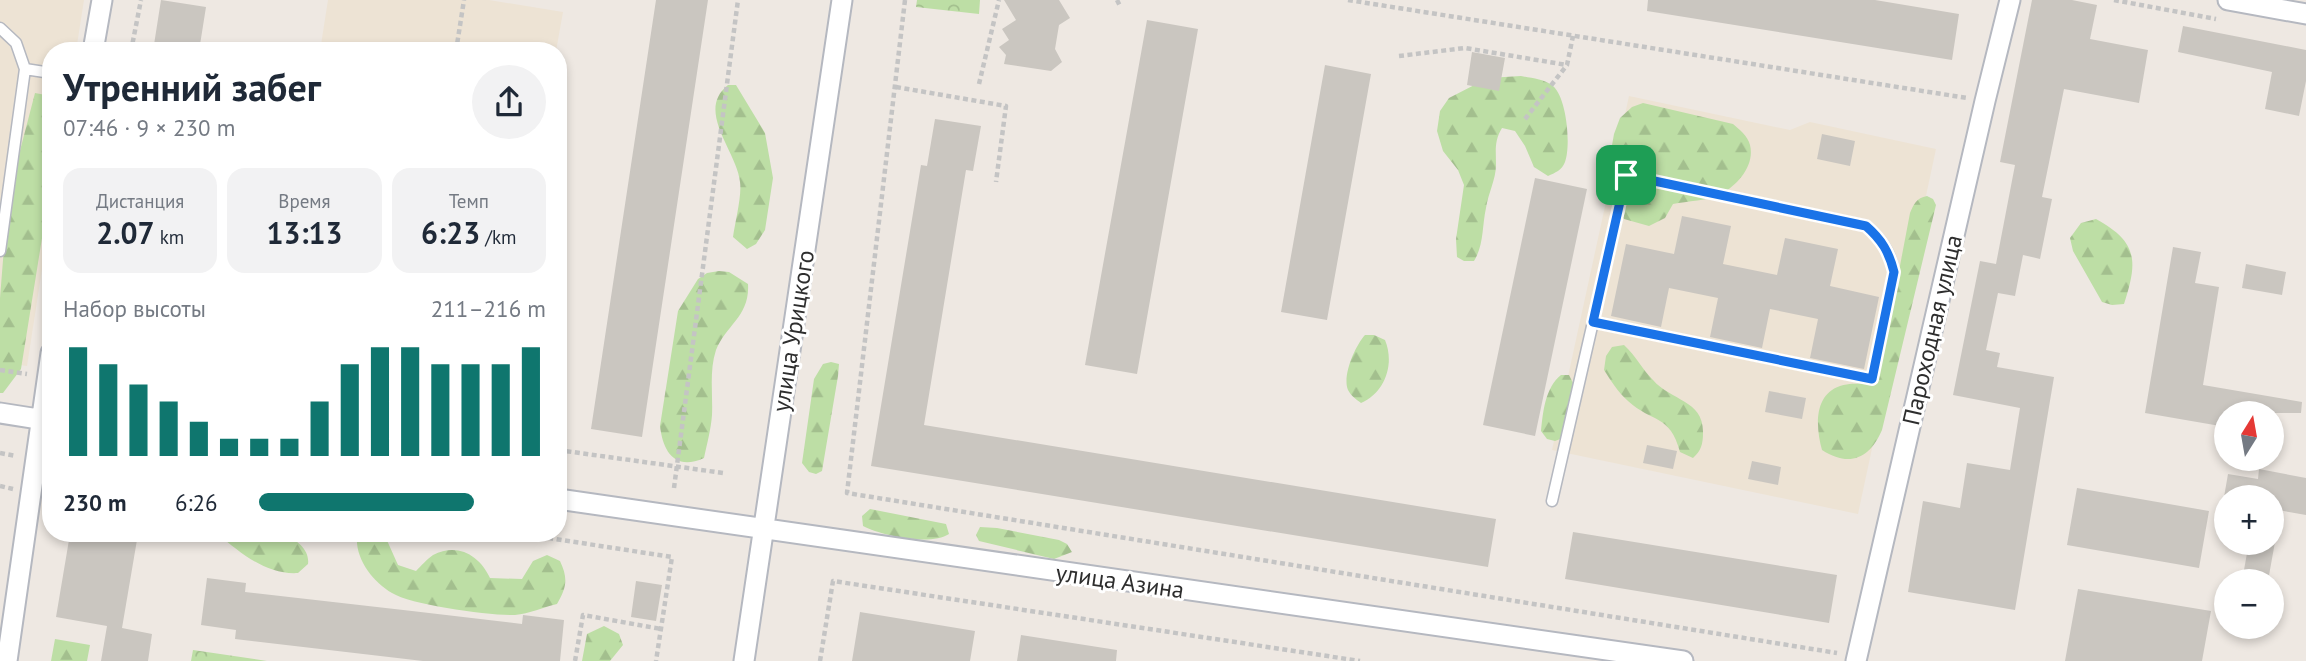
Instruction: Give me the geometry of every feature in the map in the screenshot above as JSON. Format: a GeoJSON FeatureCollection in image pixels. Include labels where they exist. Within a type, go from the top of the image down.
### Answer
{"type":"FeatureCollection","features":[{"type":"Feature","properties":{"kind":"street"},"geometry":{"type":"LineString","coordinates":[[95,42],[102,0]]}},
{"type":"Feature","properties":{"kind":"street","name":"улица Урицкого"},"geometry":{"type":"LineString","coordinates":[[744,661],[842,0]]}},
{"type":"Feature","properties":{"kind":"street","name":"Пароходная улица"},"geometry":{"type":"LineString","coordinates":[[1857,659],[2010,0]]}},
{"type":"Feature","properties":{"kind":"street"},"geometry":{"type":"LineString","coordinates":[[2228,0],[2306,14]]}},
{"type":"Feature","properties":{"kind":"street"},"geometry":{"type":"LineString","coordinates":[[0,413],[42,419]]}},
{"type":"Feature","properties":{"kind":"street"},"geometry":{"type":"LineString","coordinates":[[7,661],[42,445]]}},
{"type":"Feature","properties":{"kind":"street","name":"улица Азина"},"geometry":{"type":"LineString","coordinates":[[567,500],[1683,661]]}},
{"type":"Feature","properties":{"kind":"lane"},"geometry":{"type":"LineString","coordinates":[[0,28],[16,43],[25,69],[4,189],[0,251]]}},
{"type":"Feature","properties":{"kind":"lane"},"geometry":{"type":"LineString","coordinates":[[25,69],[42,72]]}},
{"type":"Feature","properties":{"kind":"lane"},"geometry":{"type":"LineString","coordinates":[[1552,501],[1626,175],[1866,226],[1881,240],[1890,255],[1894,272],[1872,379],[1593,322]]}},
{"type":"Feature","properties":{"kind":"path"},"geometry":{"type":"LineString","coordinates":[[133,42],[141,0]]}},
{"type":"Feature","properties":{"kind":"path"},"geometry":{"type":"LineString","coordinates":[[457,42],[464,0]]}},
{"type":"Feature","properties":{"kind":"path"},"geometry":{"type":"LineString","coordinates":[[674,488],[738,0]]}},
{"type":"Feature","properties":{"kind":"path"},"geometry":{"type":"LineString","coordinates":[[905,0],[847,493],[1857,659]]}},
{"type":"Feature","properties":{"kind":"path"},"geometry":{"type":"LineString","coordinates":[[979,84],[999,0]]}},
{"type":"Feature","properties":{"kind":"path"},"geometry":{"type":"LineString","coordinates":[[1117,0],[1120,6]]}},
{"type":"Feature","properties":{"kind":"path"},"geometry":{"type":"LineString","coordinates":[[1348,0],[1985,101]]}},
{"type":"Feature","properties":{"kind":"path"},"geometry":{"type":"LineString","coordinates":[[2114,0],[2224,20]]}},
{"type":"Feature","properties":{"kind":"path"},"geometry":{"type":"LineString","coordinates":[[1525,119],[1567,65],[1573,37]]}},
{"type":"Feature","properties":{"kind":"path"},"geometry":{"type":"LineString","coordinates":[[1399,56],[1465,48],[1567,65]]}},
{"type":"Feature","properties":{"kind":"path"},"geometry":{"type":"LineString","coordinates":[[896,87],[1006,106],[996,182]]}},
{"type":"Feature","properties":{"kind":"path"},"geometry":{"type":"LineString","coordinates":[[567,451],[723,473]]}},
{"type":"Feature","properties":{"kind":"path"},"geometry":{"type":"LineString","coordinates":[[567,541],[672,557],[656,661]]}},
{"type":"Feature","properties":{"kind":"path"},"geometry":{"type":"LineString","coordinates":[[820,661],[833,581],[1360,661]]}},
{"type":"Feature","properties":{"kind":"path"},"geometry":{"type":"LineString","coordinates":[[575,661],[583,615],[661,629]]}},
{"type":"Feature","properties":{"kind":"shaded area"},"geometry":{"type":"Polygon","coordinates":[[[0,0],[84,0],[77,42],[42,42],[42,269],[27,366],[0,362],[0,0]]]}},
{"type":"Feature","properties":{"kind":"shaded area"},"geometry":{"type":"Polygon","coordinates":[[[328,0],[489,0],[563,12],[558,42],[321,42],[328,0]]]}},
{"type":"Feature","properties":{"kind":"shaded area"},"geometry":{"type":"Polygon","coordinates":[[[1629,96],[1790,130],[1810,122],[1936,149],[1858,514],[1552,450],[1629,96]]]}},
{"type":"Feature","properties":{"kind":"green space"},"geometry":{"type":"Polygon","coordinates":[[[917,0],[980,0],[979,14],[916,7],[917,0]]]}},
{"type":"Feature","properties":{"kind":"green space"},"geometry":{"type":"Polygon","coordinates":[[[1521,76],[1546,82],[1558,92],[1567,122],[1568,145],[1565,162],[1560,169],[1548,176],[1534,167],[1515,131],[1502,128],[1497,142],[1496,170],[1487,203],[1480,248],[1474,261],[1464,261],[1457,257],[1456,239],[1464,185],[1458,170],[1443,151],[1437,131],[1440,111],[1449,98],[1488,78],[1521,76]]]}},
{"type":"Feature","properties":{"kind":"green space"},"geometry":{"type":"Polygon","coordinates":[[[728,85],[736,85],[765,133],[773,178],[765,230],[756,244],[747,249],[733,237],[740,182],[717,119],[719,95],[728,85]]]}},
{"type":"Feature","properties":{"kind":"green space"},"geometry":{"type":"Polygon","coordinates":[[[35,93],[42,94],[42,238],[21,369],[3,393],[0,393],[0,298],[8,197],[35,93]]]}},
{"type":"Feature","properties":{"kind":"green space"},"geometry":{"type":"Polygon","coordinates":[[[1643,103],[1733,124],[1743,133],[1750,145],[1750,160],[1744,174],[1721,194],[1673,204],[1665,218],[1649,226],[1624,219],[1609,199],[1609,162],[1620,118],[1632,107],[1643,103]]]}},
{"type":"Feature","properties":{"kind":"green space"},"geometry":{"type":"Polygon","coordinates":[[[1927,196],[1933,199],[1936,205],[1882,430],[1871,447],[1858,457],[1850,459],[1832,455],[1822,450],[1820,442],[1818,423],[1821,405],[1831,390],[1847,384],[1865,383],[1880,371],[1910,213],[1918,200],[1927,196]]]}},
{"type":"Feature","properties":{"kind":"green space"},"geometry":{"type":"Polygon","coordinates":[[[2096,219],[2120,236],[2131,254],[2131,276],[2124,304],[2102,302],[2073,251],[2070,238],[2081,223],[2096,219]]]}},
{"type":"Feature","properties":{"kind":"green space"},"geometry":{"type":"Polygon","coordinates":[[[729,272],[748,284],[748,295],[741,312],[716,350],[712,374],[711,420],[704,458],[685,462],[672,457],[664,444],[660,426],[678,311],[698,279],[707,273],[729,272]]]}},
{"type":"Feature","properties":{"kind":"green space"},"geometry":{"type":"Polygon","coordinates":[[[1365,335],[1374,335],[1385,340],[1389,359],[1382,385],[1361,403],[1348,390],[1347,377],[1357,346],[1365,335]]]}},
{"type":"Feature","properties":{"kind":"green space"},"geometry":{"type":"Polygon","coordinates":[[[1624,345],[1660,387],[1685,402],[1698,414],[1702,422],[1703,441],[1693,458],[1680,452],[1671,431],[1665,425],[1624,398],[1604,370],[1606,356],[1612,347],[1624,345]]]}},
{"type":"Feature","properties":{"kind":"green space"},"geometry":{"type":"Polygon","coordinates":[[[823,364],[839,364],[838,376],[822,471],[816,474],[809,472],[802,463],[814,379],[823,364]]]}},
{"type":"Feature","properties":{"kind":"green space"},"geometry":{"type":"Polygon","coordinates":[[[1561,375],[1569,375],[1573,383],[1563,438],[1555,441],[1547,439],[1541,431],[1548,393],[1561,375]]]}},
{"type":"Feature","properties":{"kind":"green space"},"geometry":{"type":"Polygon","coordinates":[[[870,509],[946,524],[949,534],[941,538],[919,539],[882,533],[863,526],[862,516],[870,509]]]}},
{"type":"Feature","properties":{"kind":"green space"},"geometry":{"type":"Polygon","coordinates":[[[980,527],[1059,540],[1067,544],[1072,552],[1054,559],[979,541],[976,535],[980,527]]]}},
{"type":"Feature","properties":{"kind":"green space"},"geometry":{"type":"Polygon","coordinates":[[[228,542],[297,542],[305,550],[308,564],[298,573],[287,573],[265,567],[228,542]]]}},
{"type":"Feature","properties":{"kind":"green space"},"geometry":{"type":"Polygon","coordinates":[[[357,542],[388,542],[398,565],[416,571],[433,555],[442,551],[459,551],[467,553],[480,563],[490,578],[522,579],[533,561],[547,555],[560,561],[565,578],[563,592],[557,604],[515,615],[471,612],[416,602],[392,593],[378,583],[362,561],[357,542]]]}},
{"type":"Feature","properties":{"kind":"green space"},"geometry":{"type":"Polygon","coordinates":[[[604,626],[619,634],[623,645],[610,661],[582,661],[587,634],[604,626]]]}},
{"type":"Feature","properties":{"kind":"green space"},"geometry":{"type":"Polygon","coordinates":[[[55,639],[90,645],[87,661],[51,661],[55,639]]]}},
{"type":"Feature","properties":{"kind":"green space"},"geometry":{"type":"Polygon","coordinates":[[[193,650],[267,661],[191,661],[193,650]]]}},
{"type":"Feature","properties":{"kind":"building"},"geometry":{"type":"Polygon","coordinates":[[[161,0],[206,7],[200,42],[154,42],[161,0]]]}},
{"type":"Feature","properties":{"kind":"building"},"geometry":{"type":"Polygon","coordinates":[[[656,0],[708,0],[642,437],[591,429],[656,0]]]}},
{"type":"Feature","properties":{"kind":"building"},"geometry":{"type":"Polygon","coordinates":[[[1004,0],[1059,0],[1070,18],[1059,25],[1055,49],[1062,62],[1051,71],[1004,64],[1006,55],[999,47],[1009,40],[1002,29],[1016,20],[1004,0]]]}},
{"type":"Feature","properties":{"kind":"building"},"geometry":{"type":"Polygon","coordinates":[[[1648,0],[1875,0],[1959,14],[1952,60],[1647,11],[1648,0]]]}},
{"type":"Feature","properties":{"kind":"building"},"geometry":{"type":"Polygon","coordinates":[[[2032,0],[2072,0],[2097,5],[2090,39],[2148,50],[2139,103],[2064,89],[2042,197],[2052,199],[2040,259],[2023,255],[2015,296],[1998,293],[1986,350],[2000,353],[1997,367],[2054,377],[2015,610],[1908,592],[1923,501],[1960,508],[1967,463],[2010,470],[2020,408],[1953,395],[1980,261],[1996,264],[2015,165],[2000,162],[2032,0]]]}},
{"type":"Feature","properties":{"kind":"building"},"geometry":{"type":"Polygon","coordinates":[[[1147,20],[1198,29],[1137,374],[1085,365],[1147,20]]]}},
{"type":"Feature","properties":{"kind":"building"},"geometry":{"type":"Polygon","coordinates":[[[2183,26],[2306,50],[2306,81],[2299,116],[2265,109],[2272,72],[2178,52],[2183,26]]]}},
{"type":"Feature","properties":{"kind":"building"},"geometry":{"type":"Polygon","coordinates":[[[1472,52],[1505,58],[1499,91],[1467,85],[1472,52]]]}},
{"type":"Feature","properties":{"kind":"building"},"geometry":{"type":"Polygon","coordinates":[[[1325,65],[1371,74],[1327,320],[1281,312],[1325,65]]]}},
{"type":"Feature","properties":{"kind":"building"},"geometry":{"type":"Polygon","coordinates":[[[935,119],[981,126],[973,171],[966,170],[924,425],[1496,519],[1488,567],[871,466],[921,165],[927,166],[935,119]]]}},
{"type":"Feature","properties":{"kind":"building"},"geometry":{"type":"Polygon","coordinates":[[[1822,134],[1855,141],[1850,166],[1817,159],[1822,134]]]}},
{"type":"Feature","properties":{"kind":"building"},"geometry":{"type":"Polygon","coordinates":[[[1535,178],[1587,189],[1535,436],[1483,425],[1535,178]]]}},
{"type":"Feature","properties":{"kind":"building"},"geometry":{"type":"Polygon","coordinates":[[[1682,216],[1731,226],[1723,264],[1777,275],[1785,238],[1838,249],[1830,286],[1879,297],[1864,369],[1810,358],[1818,319],[1770,309],[1762,348],[1710,337],[1718,298],[1669,288],[1661,327],[1611,316],[1626,244],[1674,254],[1682,216]]]}},
{"type":"Feature","properties":{"kind":"building"},"geometry":{"type":"Polygon","coordinates":[[[2173,247],[2201,252],[2195,283],[2219,287],[2203,385],[2302,402],[2301,413],[2284,413],[2284,401],[2214,401],[2214,425],[2145,413],[2173,247]]]}},
{"type":"Feature","properties":{"kind":"building"},"geometry":{"type":"Polygon","coordinates":[[[2246,264],[2286,272],[2282,295],[2242,288],[2246,264]]]}},
{"type":"Feature","properties":{"kind":"building"},"geometry":{"type":"Polygon","coordinates":[[[1769,391],[1806,398],[1802,419],[1765,412],[1769,391]]]}},
{"type":"Feature","properties":{"kind":"building"},"geometry":{"type":"Polygon","coordinates":[[[1647,445],[1677,451],[1673,469],[1643,463],[1647,445]]]}},
{"type":"Feature","properties":{"kind":"building"},"geometry":{"type":"Polygon","coordinates":[[[1752,461],[1781,467],[1778,485],[1748,479],[1752,461]]]}},
{"type":"Feature","properties":{"kind":"building"},"geometry":{"type":"Polygon","coordinates":[[[2259,471],[2306,478],[2306,515],[2284,511],[2284,485],[2226,485],[2228,474],[2258,479],[2259,471]]]}},
{"type":"Feature","properties":{"kind":"building"},"geometry":{"type":"Polygon","coordinates":[[[2077,488],[2209,511],[2199,568],[2067,545],[2077,488]]]}},
{"type":"Feature","properties":{"kind":"building"},"geometry":{"type":"Polygon","coordinates":[[[1573,532],[1837,575],[1829,623],[1565,579],[1573,532]]]}},
{"type":"Feature","properties":{"kind":"building"},"geometry":{"type":"Polygon","coordinates":[[[69,542],[137,542],[122,628],[152,634],[148,661],[101,661],[107,626],[56,617],[69,542]]]}},
{"type":"Feature","properties":{"kind":"building"},"geometry":{"type":"Polygon","coordinates":[[[2247,555],[2273,555],[2270,569],[2244,569],[2247,555]]]}},
{"type":"Feature","properties":{"kind":"building"},"geometry":{"type":"Polygon","coordinates":[[[207,578],[246,583],[245,592],[522,624],[523,615],[564,620],[560,661],[423,661],[235,639],[236,630],[201,625],[207,578]]]}},
{"type":"Feature","properties":{"kind":"building"},"geometry":{"type":"Polygon","coordinates":[[[636,581],[662,585],[656,621],[631,617],[636,581]]]}},
{"type":"Feature","properties":{"kind":"building"},"geometry":{"type":"Polygon","coordinates":[[[2078,589],[2211,611],[2202,661],[2065,661],[2078,589]]]}},
{"type":"Feature","properties":{"kind":"building"},"geometry":{"type":"Polygon","coordinates":[[[860,612],[975,631],[970,661],[852,661],[860,612]]]}},
{"type":"Feature","properties":{"kind":"building"},"geometry":{"type":"Polygon","coordinates":[[[1021,635],[1117,650],[1116,661],[1017,661],[1021,635]]]}},
{"type":"Feature","properties":{"kind":"route"},"geometry":{"type":"LineString","coordinates":[[1626,175],[1866,226],[1881,240],[1890,255],[1894,272],[1872,379],[1593,322],[1626,175]]}}]}
